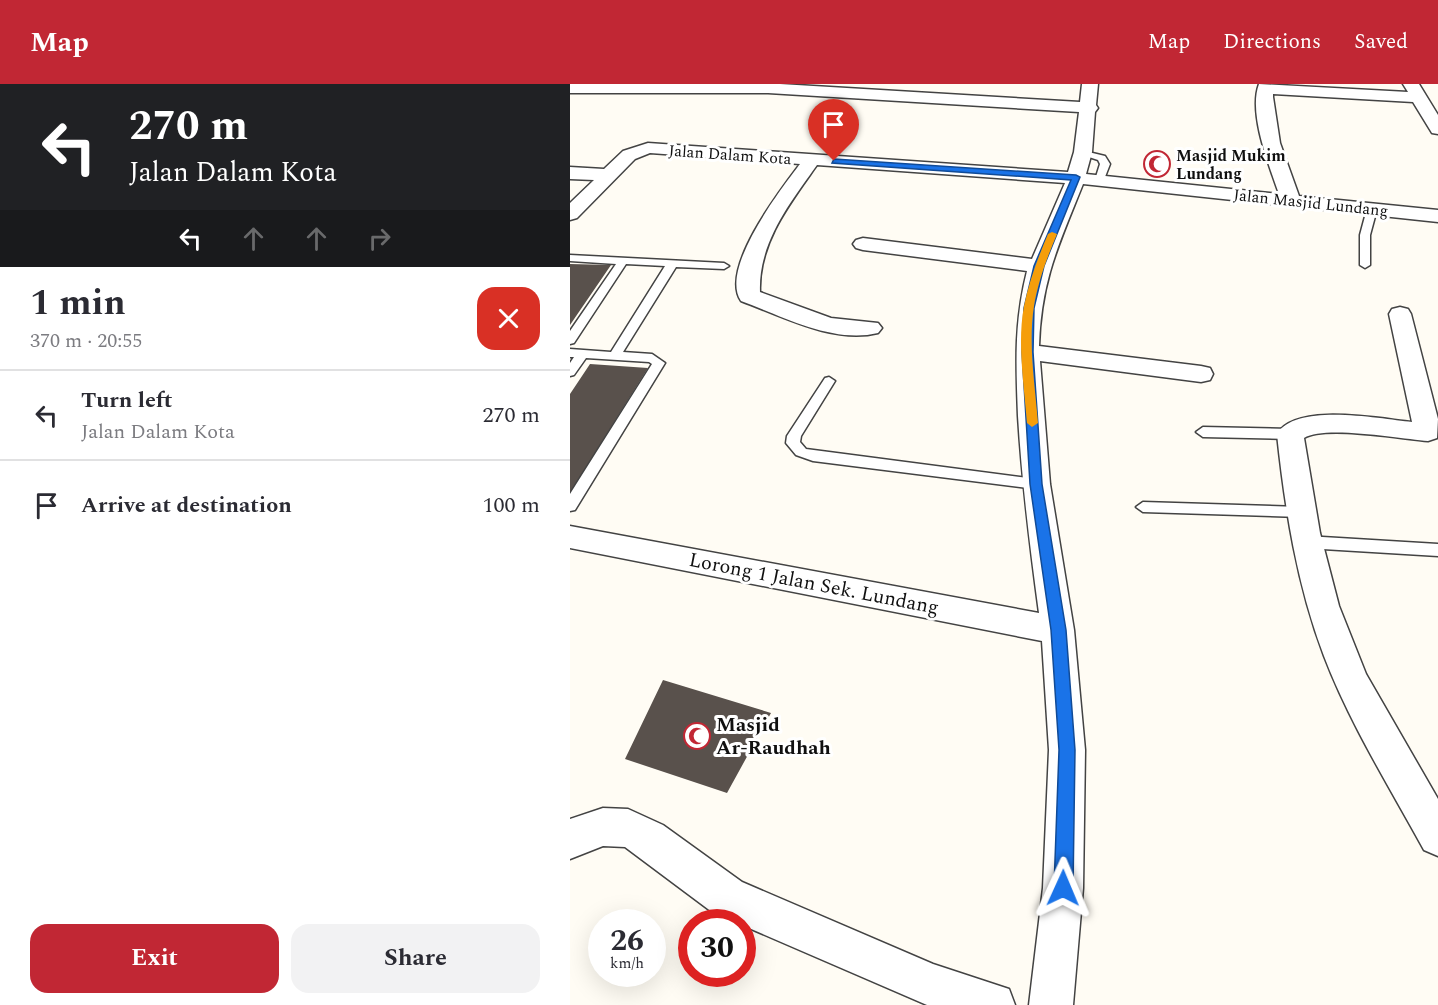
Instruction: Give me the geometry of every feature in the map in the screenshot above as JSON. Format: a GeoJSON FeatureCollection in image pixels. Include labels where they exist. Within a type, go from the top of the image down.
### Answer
{"type":"FeatureCollection","features":[{"type":"Feature","properties":{"kind":"street"},"geometry":{"type":"LineString","coordinates":[[956,99],[966,84]]}},
{"type":"Feature","properties":{"kind":"street"},"geometry":{"type":"LineString","coordinates":[[570,88],[769,86],[844,88],[956,99],[1090,96],[1087,170],[1039,266],[1029,308],[1027,352],[1036,484],[1058,630],[1067,750],[1063,888],[1051,1005]]}},
{"type":"Feature","properties":{"kind":"street"},"geometry":{"type":"LineString","coordinates":[[1291,200],[1275,158],[1268,121],[1266,86],[1415,91],[1438,129]]}},
{"type":"Feature","properties":{"kind":"street","name":"Jalan Dalam Kota"},"geometry":{"type":"LineString","coordinates":[[570,214],[629,155],[648,148],[813,160],[1087,170]]}},
{"type":"Feature","properties":{"kind":"street"},"geometry":{"type":"LineString","coordinates":[[813,160],[773,211],[759,243],[747,283],[749,296],[828,326],[870,328]]}},
{"type":"Feature","properties":{"kind":"street","name":"Jalan Masjid Lundang"},"geometry":{"type":"LineString","coordinates":[[1087,170],[1291,200],[1438,216]]}},
{"type":"Feature","properties":{"kind":"street"},"geometry":{"type":"LineString","coordinates":[[570,173],[608,175]]}},
{"type":"Feature","properties":{"kind":"street"},"geometry":{"type":"LineString","coordinates":[[863,244],[1039,266]]}},
{"type":"Feature","properties":{"kind":"street"},"geometry":{"type":"LineString","coordinates":[[1400,314],[1433,432],[1340,424],[1306,425],[1290,434],[1306,542],[1331,630],[1357,692],[1438,836]]}},
{"type":"Feature","properties":{"kind":"street"},"geometry":{"type":"LineString","coordinates":[[1027,352],[1200,374]]}},
{"type":"Feature","properties":{"kind":"street","name":"Lorong 1 Jalan Sek. Lundang"},"geometry":{"type":"LineString","coordinates":[[570,537],[1058,630]]}},
{"type":"Feature","properties":{"kind":"street"},"geometry":{"type":"LineString","coordinates":[[570,839],[603,827],[628,828],[649,839],[727,897],[932,985],[993,1005]]}},
{"type":"Feature","properties":{"kind":"lane"},"geometry":{"type":"LineString","coordinates":[[1365,265],[1365,235],[1372,209]]}},
{"type":"Feature","properties":{"kind":"lane"},"geometry":{"type":"LineString","coordinates":[[570,258],[724,266]]}},
{"type":"Feature","properties":{"kind":"lane"},"geometry":{"type":"LineString","coordinates":[[570,340],[624,261]]}},
{"type":"Feature","properties":{"kind":"lane"},"geometry":{"type":"LineString","coordinates":[[615,356],[672,264]]}},
{"type":"Feature","properties":{"kind":"lane"},"geometry":{"type":"LineString","coordinates":[[570,372],[576,353],[652,358],[659,363],[570,506]]}},
{"type":"Feature","properties":{"kind":"lane"},"geometry":{"type":"LineString","coordinates":[[829,381],[794,436],[794,443],[801,452],[813,456],[1036,484]]}},
{"type":"Feature","properties":{"kind":"lane"},"geometry":{"type":"LineString","coordinates":[[1203,432],[1290,434]]}},
{"type":"Feature","properties":{"kind":"lane"},"geometry":{"type":"LineString","coordinates":[[1143,507],[1300,512]]}},
{"type":"Feature","properties":{"kind":"lane"},"geometry":{"type":"LineString","coordinates":[[1306,542],[1438,550]]}},
{"type":"Feature","properties":{"kind":"building"},"geometry":{"type":"Polygon","coordinates":[[[570,264],[611,265],[570,325],[570,264]]]}},
{"type":"Feature","properties":{"kind":"building"},"geometry":{"type":"Polygon","coordinates":[[[590,364],[648,368],[570,493],[570,394],[590,364]]]}},
{"type":"Feature","properties":{"kind":"building","name":"Masjid Ar-Raudhah"},"geometry":{"type":"Polygon","coordinates":[[[663,680],[771,713],[727,793],[625,759],[663,680]]]}},
{"type":"Feature","properties":{"kind":"slow traffic"},"geometry":{"type":"LineString","coordinates":[[1032,423],[1027,352],[1029,308],[1039,266],[1052,234]]}},
{"type":"Feature","properties":{"kind":"place","name":"Masjid Mukim Lundang"},"geometry":{"type":"Point","coordinates":[1157,164]}},
{"type":"Feature","properties":{"kind":"place","name":"Masjid Ar-Raudhah"},"geometry":{"type":"Point","coordinates":[697,736]}},
{"type":"Feature","properties":{"kind":"route"},"geometry":{"type":"LineString","coordinates":[[834,161],[1076,177],[1039,266],[1029,308],[1027,352],[1036,484],[1058,630],[1067,750],[1063,888]]}}]}
